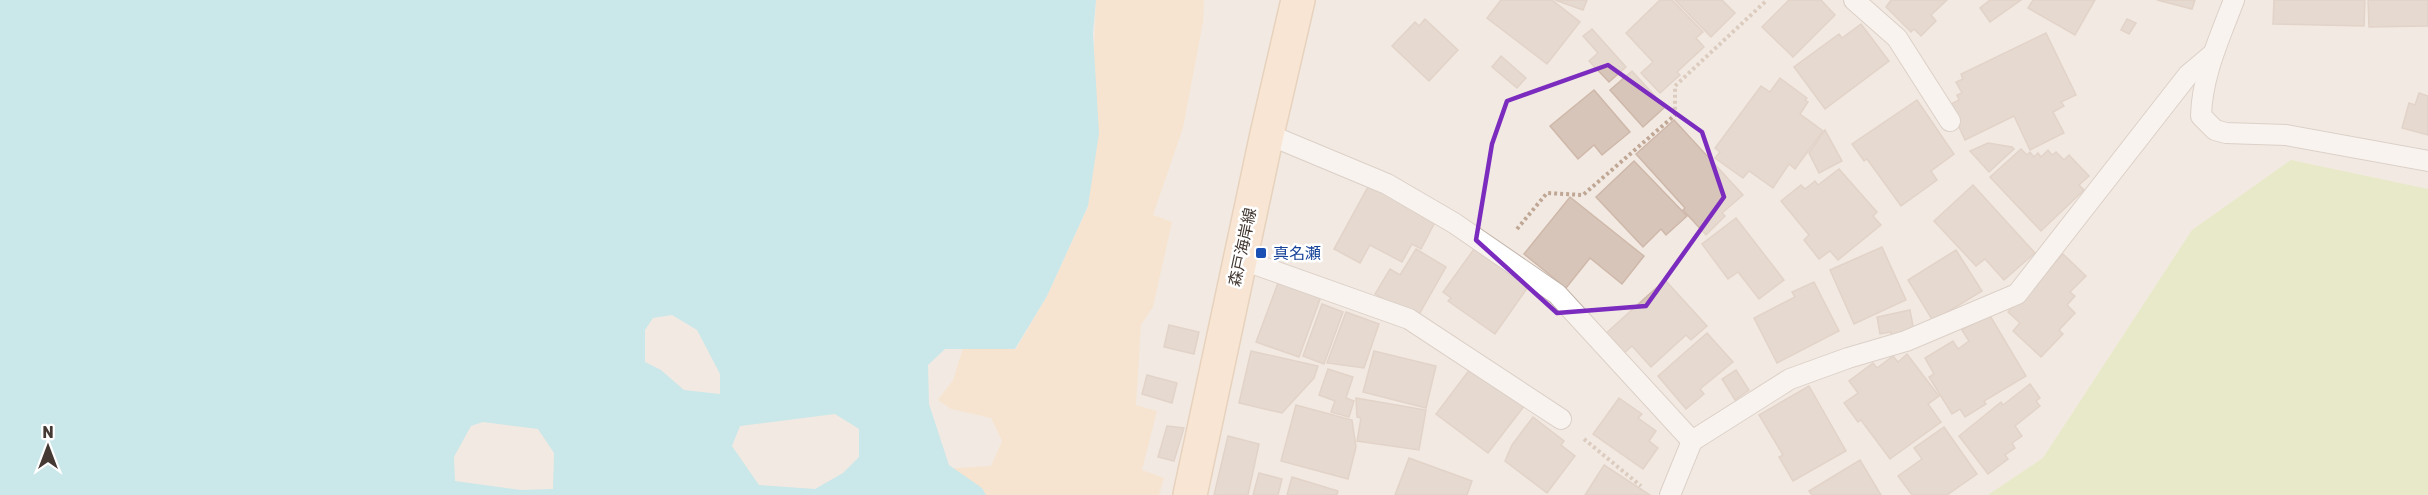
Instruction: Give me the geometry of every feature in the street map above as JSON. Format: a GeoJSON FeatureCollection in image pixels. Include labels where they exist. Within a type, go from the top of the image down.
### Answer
{"type":"FeatureCollection","features":[{"type":"Feature","properties":{"kind":"main road","name":"森戸海岸線"},"geometry":{"type":"LineString","coordinates":[[1190,495],[1298,0]]}},
{"type":"Feature","properties":{"kind":"lane"},"geometry":{"type":"LineString","coordinates":[[1854,0],[1896,38],[1950,121]]}},
{"type":"Feature","properties":{"kind":"lane"},"geometry":{"type":"LineString","coordinates":[[2234,0],[2213,54],[2202,98],[2201,116],[2215,130],[2226,133],[2286,135],[2428,161]]}},
{"type":"Feature","properties":{"kind":"lane"},"geometry":{"type":"LineString","coordinates":[[1670,495],[1692,441],[1790,380],[1848,358],[1906,342],[2017,294],[2188,75],[2213,54]]}},
{"type":"Feature","properties":{"kind":"lane"},"geometry":{"type":"LineString","coordinates":[[1267,134],[1387,184],[1454,223],[1557,294],[1692,441]]}},
{"type":"Feature","properties":{"kind":"lane"},"geometry":{"type":"LineString","coordinates":[[1240,259],[1409,319],[1561,419]]}},
{"type":"Feature","properties":{"kind":"path"},"geometry":{"type":"LineString","coordinates":[[1497,253],[1547,193],[1583,195],[1674,115],[1674,86],[1767,0]]}},
{"type":"Feature","properties":{"kind":"path"},"geometry":{"type":"LineString","coordinates":[[1561,419],[1608,461],[1644,488]]}},
{"type":"Feature","properties":{"kind":"highlighted area"},"geometry":{"type":"Polygon","coordinates":[[[1608,65],[1702,132],[1724,197],[1646,306],[1557,313],[1476,240],[1492,144],[1507,101],[1608,65]]]}},
{"type":"Feature","properties":{"kind":"green space"},"geometry":{"type":"Polygon","coordinates":[[[2291,160],[2428,189],[2428,495],[1988,495],[2043,458],[2192,230],[2291,160]]]}},
{"type":"Feature","properties":{"kind":"sand"},"geometry":{"type":"Polygon","coordinates":[[[1096,0],[1204,0],[1203,22],[1183,128],[1153,215],[1172,222],[1153,307],[1141,325],[1136,405],[1157,411],[1142,470],[1164,478],[1159,495],[930,495],[938,469],[991,466],[1002,441],[991,418],[951,409],[938,400],[953,380],[963,348],[1016,349],[1047,296],[1088,207],[1096,0]]]}},
{"type":"Feature","properties":{"kind":"water"},"geometry":{"type":"Polygon","coordinates":[[[0,0],[1096,0],[1093,34],[1099,133],[1088,206],[1047,296],[1015,349],[945,349],[928,365],[929,404],[949,465],[982,488],[986,495],[0,495],[0,0]],[[672,315],[653,318],[645,330],[645,362],[661,370],[684,390],[720,394],[720,374],[697,330],[672,315]],[[835,414],[740,426],[732,446],[759,485],[815,489],[843,473],[859,457],[859,429],[835,414]],[[483,422],[471,426],[454,457],[455,481],[521,490],[553,489],[554,453],[538,429],[483,422]]]}},
{"type":"Feature","properties":{"kind":"building"},"geometry":{"type":"Polygon","coordinates":[[[1501,0],[1552,0],[1580,22],[1547,64],[1487,18],[1501,0]]]}},
{"type":"Feature","properties":{"kind":"building"},"geometry":{"type":"Polygon","coordinates":[[[1555,0],[1587,0],[1583,10],[1555,0]]]}},
{"type":"Feature","properties":{"kind":"building"},"geometry":{"type":"Polygon","coordinates":[[[1660,0],[1672,0],[1703,32],[1696,38],[1704,47],[1677,72],[1680,75],[1660,93],[1641,73],[1653,62],[1626,33],[1660,0]]]}},
{"type":"Feature","properties":{"kind":"building"},"geometry":{"type":"Polygon","coordinates":[[[1675,0],[1722,0],[1735,13],[1711,37],[1675,0]]]}},
{"type":"Feature","properties":{"kind":"building"},"geometry":{"type":"Polygon","coordinates":[[[1789,0],[1821,0],[1835,15],[1793,57],[1762,27],[1789,0]]]}},
{"type":"Feature","properties":{"kind":"building"},"geometry":{"type":"Polygon","coordinates":[[[1891,0],[1947,0],[1931,15],[1936,21],[1921,36],[1914,29],[1911,32],[1886,7],[1891,0]]]}},
{"type":"Feature","properties":{"kind":"building"},"geometry":{"type":"Polygon","coordinates":[[[1990,0],[2021,0],[1990,22],[1980,8],[1990,0]]]}},
{"type":"Feature","properties":{"kind":"building"},"geometry":{"type":"Polygon","coordinates":[[[2033,0],[2095,0],[2075,35],[2028,8],[2033,0]]]}},
{"type":"Feature","properties":{"kind":"building"},"geometry":{"type":"Polygon","coordinates":[[[2157,0],[2195,0],[2192,9],[2157,0]]]}},
{"type":"Feature","properties":{"kind":"building"},"geometry":{"type":"Polygon","coordinates":[[[2274,0],[2365,0],[2364,26],[2273,24],[2274,0]]]}},
{"type":"Feature","properties":{"kind":"building"},"geometry":{"type":"Polygon","coordinates":[[[2368,0],[2428,0],[2428,26],[2369,27],[2368,0]]]}},
{"type":"Feature","properties":{"kind":"building"},"geometry":{"type":"Polygon","coordinates":[[[1425,19],[1458,50],[1429,81],[1392,46],[1415,22],[1419,26],[1425,19]]]}},
{"type":"Feature","properties":{"kind":"building"},"geometry":{"type":"Polygon","coordinates":[[[2127,19],[2136,23],[2129,34],[2121,30],[2127,19]]]}},
{"type":"Feature","properties":{"kind":"building"},"geometry":{"type":"Polygon","coordinates":[[[1861,24],[1889,61],[1825,109],[1794,67],[1839,34],[1842,38],[1861,24]]]}},
{"type":"Feature","properties":{"kind":"building"},"geometry":{"type":"Polygon","coordinates":[[[1592,29],[1626,67],[1609,82],[1589,61],[1598,53],[1583,36],[1592,29]]]}},
{"type":"Feature","properties":{"kind":"building"},"geometry":{"type":"Polygon","coordinates":[[[2046,33],[2076,95],[2061,102],[2064,106],[2053,112],[2064,133],[2030,150],[2014,116],[1965,140],[1949,105],[1959,100],[1957,95],[1962,93],[1956,82],[1963,79],[1961,74],[2046,33]]]}},
{"type":"Feature","properties":{"kind":"building"},"geometry":{"type":"Polygon","coordinates":[[[1501,56],[1526,78],[1517,88],[1492,67],[1501,56]]]}},
{"type":"Feature","properties":{"kind":"building"},"geometry":{"type":"Polygon","coordinates":[[[1632,71],[1665,107],[1643,127],[1610,90],[1632,71]]]}},
{"type":"Feature","properties":{"kind":"building"},"geometry":{"type":"Polygon","coordinates":[[[1780,78],[1807,98],[1805,100],[1808,102],[1800,114],[1823,131],[1795,169],[1789,164],[1773,188],[1749,171],[1743,178],[1715,158],[1720,152],[1715,148],[1761,86],[1770,92],[1780,78]]]}},
{"type":"Feature","properties":{"kind":"building"},"geometry":{"type":"Polygon","coordinates":[[[1594,90],[1630,132],[1602,155],[1594,145],[1578,159],[1550,126],[1594,90]]]}},
{"type":"Feature","properties":{"kind":"building"},"geometry":{"type":"Polygon","coordinates":[[[2419,93],[2428,96],[2428,135],[2402,128],[2409,103],[2415,105],[2419,93]]]}},
{"type":"Feature","properties":{"kind":"building"},"geometry":{"type":"Polygon","coordinates":[[[1917,100],[1954,154],[1931,171],[1937,180],[1901,206],[1867,159],[1864,161],[1852,144],[1917,100]]]}},
{"type":"Feature","properties":{"kind":"building"},"geometry":{"type":"Polygon","coordinates":[[[1674,120],[1743,195],[1722,213],[1725,216],[1706,235],[1636,154],[1674,120]]]}},
{"type":"Feature","properties":{"kind":"building"},"geometry":{"type":"Polygon","coordinates":[[[1825,130],[1842,161],[1819,173],[1809,153],[1825,130]]]}},
{"type":"Feature","properties":{"kind":"building"},"geometry":{"type":"Polygon","coordinates":[[[1988,143],[2014,149],[1989,172],[1970,151],[1988,143]]]}},
{"type":"Feature","properties":{"kind":"building"},"geometry":{"type":"Polygon","coordinates":[[[2021,149],[2027,155],[2030,152],[2034,157],[2038,153],[2041,157],[2048,150],[2052,155],[2056,152],[2064,160],[2069,155],[2089,176],[2079,185],[2084,190],[2041,231],[1990,177],[2021,149]]]}},
{"type":"Feature","properties":{"kind":"building"},"geometry":{"type":"Polygon","coordinates":[[[1634,161],[1687,216],[1666,235],[1661,229],[1643,247],[1596,197],[1634,161]]]}},
{"type":"Feature","properties":{"kind":"building"},"geometry":{"type":"Polygon","coordinates":[[[1839,169],[1877,212],[1873,216],[1881,225],[1838,260],[1830,251],[1819,259],[1804,240],[1809,235],[1781,201],[1801,185],[1805,189],[1815,181],[1818,185],[1839,169]]]}},
{"type":"Feature","properties":{"kind":"building"},"geometry":{"type":"Polygon","coordinates":[[[1369,185],[1436,220],[1421,249],[1412,244],[1402,262],[1370,245],[1360,263],[1334,249],[1369,185]]]}},
{"type":"Feature","properties":{"kind":"building"},"geometry":{"type":"Polygon","coordinates":[[[1973,185],[2035,253],[2004,280],[1985,259],[1976,266],[1934,221],[1973,185]]]}},
{"type":"Feature","properties":{"kind":"building"},"geometry":{"type":"Polygon","coordinates":[[[1570,197],[1644,256],[1622,284],[1590,258],[1566,288],[1524,254],[1570,197]]]}},
{"type":"Feature","properties":{"kind":"building"},"geometry":{"type":"Polygon","coordinates":[[[1736,218],[1784,280],[1759,299],[1738,272],[1728,279],[1702,244],[1736,218]]]}},
{"type":"Feature","properties":{"kind":"building"},"geometry":{"type":"Polygon","coordinates":[[[1882,247],[1906,300],[1854,324],[1830,270],[1882,247]]]}},
{"type":"Feature","properties":{"kind":"building"},"geometry":{"type":"Polygon","coordinates":[[[1416,249],[1446,267],[1417,318],[1375,294],[1390,269],[1400,275],[1416,249]]]}},
{"type":"Feature","properties":{"kind":"building"},"geometry":{"type":"Polygon","coordinates":[[[1474,249],[1528,287],[1495,334],[1448,301],[1451,298],[1443,292],[1474,249]]]}},
{"type":"Feature","properties":{"kind":"building"},"geometry":{"type":"Polygon","coordinates":[[[1956,250],[1982,291],[1933,321],[1908,280],[1956,250]]]}},
{"type":"Feature","properties":{"kind":"building"},"geometry":{"type":"Polygon","coordinates":[[[2063,254],[2086,276],[2070,292],[2075,296],[2067,305],[2075,313],[2059,330],[2063,334],[2041,357],[2013,331],[2020,323],[2008,312],[2063,254]]]}},
{"type":"Feature","properties":{"kind":"building"},"geometry":{"type":"Polygon","coordinates":[[[1281,275],[1323,291],[1299,357],[1256,342],[1281,275]]]}},
{"type":"Feature","properties":{"kind":"building"},"geometry":{"type":"Polygon","coordinates":[[[1665,280],[1707,326],[1691,340],[1686,335],[1651,367],[1632,346],[1622,355],[1604,335],[1665,280]]]}},
{"type":"Feature","properties":{"kind":"building"},"geometry":{"type":"Polygon","coordinates":[[[1814,282],[1839,331],[1777,363],[1754,318],[1795,297],[1792,292],[1814,282]]]}},
{"type":"Feature","properties":{"kind":"building"},"geometry":{"type":"Polygon","coordinates":[[[1322,304],[1343,312],[1324,364],[1303,356],[1322,304]]]}},
{"type":"Feature","properties":{"kind":"building"},"geometry":{"type":"Polygon","coordinates":[[[1910,310],[1914,331],[1891,336],[1891,332],[1880,334],[1877,317],[1910,310]]]}},
{"type":"Feature","properties":{"kind":"building"},"geometry":{"type":"Polygon","coordinates":[[[1346,312],[1379,324],[1364,368],[1327,363],[1346,312]]]}},
{"type":"Feature","properties":{"kind":"building"},"geometry":{"type":"Polygon","coordinates":[[[1989,314],[2026,376],[1984,401],[1986,404],[1965,417],[1960,409],[1952,414],[1929,377],[1934,374],[1925,358],[1953,341],[1958,349],[1969,341],[1962,330],[1989,314]]]}},
{"type":"Feature","properties":{"kind":"building"},"geometry":{"type":"Polygon","coordinates":[[[1169,325],[1199,332],[1194,354],[1164,347],[1169,325]]]}},
{"type":"Feature","properties":{"kind":"building"},"geometry":{"type":"Polygon","coordinates":[[[1707,333],[1733,362],[1700,389],[1704,394],[1686,409],[1658,376],[1707,333]]]}},
{"type":"Feature","properties":{"kind":"building"},"geometry":{"type":"Polygon","coordinates":[[[1251,351],[1318,366],[1314,378],[1282,413],[1239,403],[1251,351]]]}},
{"type":"Feature","properties":{"kind":"building"},"geometry":{"type":"Polygon","coordinates":[[[1374,351],[1436,366],[1426,408],[1363,392],[1374,351]]]}},
{"type":"Feature","properties":{"kind":"building"},"geometry":{"type":"Polygon","coordinates":[[[1907,354],[1939,396],[1928,404],[1941,422],[1890,459],[1861,420],[1858,422],[1844,403],[1858,393],[1849,381],[1873,363],[1877,368],[1893,356],[1898,362],[1907,354]]]}},
{"type":"Feature","properties":{"kind":"building"},"geometry":{"type":"Polygon","coordinates":[[[1473,365],[1525,405],[1488,453],[1436,414],[1473,365]]]}},
{"type":"Feature","properties":{"kind":"building"},"geometry":{"type":"Polygon","coordinates":[[[1328,369],[1353,377],[1346,398],[1354,401],[1349,417],[1331,412],[1335,401],[1319,395],[1328,369]]]}},
{"type":"Feature","properties":{"kind":"building"},"geometry":{"type":"Polygon","coordinates":[[[1736,370],[1749,390],[1735,400],[1722,379],[1736,370]]]}},
{"type":"Feature","properties":{"kind":"building"},"geometry":{"type":"Polygon","coordinates":[[[1147,375],[1177,383],[1172,403],[1142,394],[1147,375]]]}},
{"type":"Feature","properties":{"kind":"building"},"geometry":{"type":"Polygon","coordinates":[[[2030,384],[2040,398],[2036,401],[2040,406],[2015,426],[2022,436],[2012,443],[2015,448],[2005,455],[2008,459],[1988,474],[1959,436],[2001,402],[2003,405],[2030,384]]]}},
{"type":"Feature","properties":{"kind":"building"},"geometry":{"type":"Polygon","coordinates":[[[1809,386],[1846,451],[1793,481],[1779,457],[1783,455],[1759,415],[1809,386]]]}},
{"type":"Feature","properties":{"kind":"building"},"geometry":{"type":"Polygon","coordinates":[[[1356,398],[1426,410],[1419,450],[1357,441],[1361,418],[1357,417],[1356,398]]]}},
{"type":"Feature","properties":{"kind":"building"},"geometry":{"type":"Polygon","coordinates":[[[1619,398],[1642,414],[1638,418],[1656,431],[1649,441],[1658,448],[1643,469],[1593,434],[1619,398]]]}},
{"type":"Feature","properties":{"kind":"building"},"geometry":{"type":"Polygon","coordinates":[[[1296,405],[1352,420],[1356,447],[1348,479],[1281,461],[1296,405]]]}},
{"type":"Feature","properties":{"kind":"building"},"geometry":{"type":"Polygon","coordinates":[[[1533,417],[1564,441],[1561,445],[1575,456],[1547,493],[1505,461],[1512,445],[1533,417]]]}},
{"type":"Feature","properties":{"kind":"building"},"geometry":{"type":"Polygon","coordinates":[[[1167,426],[1184,428],[1174,461],[1158,457],[1167,426]]]}},
{"type":"Feature","properties":{"kind":"building"},"geometry":{"type":"Polygon","coordinates":[[[1944,427],[1977,474],[1947,495],[1912,495],[1898,476],[1922,459],[1914,448],[1944,427]]]}},
{"type":"Feature","properties":{"kind":"building"},"geometry":{"type":"Polygon","coordinates":[[[1228,436],[1259,444],[1248,495],[1214,495],[1228,436]]]}},
{"type":"Feature","properties":{"kind":"building"},"geometry":{"type":"Polygon","coordinates":[[[1409,458],[1472,481],[1467,495],[1395,495],[1409,458]]]}},
{"type":"Feature","properties":{"kind":"building"},"geometry":{"type":"Polygon","coordinates":[[[1860,460],[1881,495],[1812,495],[1809,491],[1860,460]]]}},
{"type":"Feature","properties":{"kind":"building"},"geometry":{"type":"Polygon","coordinates":[[[1604,465],[1650,495],[1585,495],[1604,465]]]}},
{"type":"Feature","properties":{"kind":"building"},"geometry":{"type":"Polygon","coordinates":[[[1259,473],[1282,479],[1278,495],[1253,495],[1259,473]]]}},
{"type":"Feature","properties":{"kind":"building"},"geometry":{"type":"Polygon","coordinates":[[[1292,477],[1338,491],[1337,495],[1287,495],[1292,477]]]}},
{"type":"Feature","properties":{"kind":"place","name":"真名瀬"},"geometry":{"type":"Point","coordinates":[1261,253]}}]}
